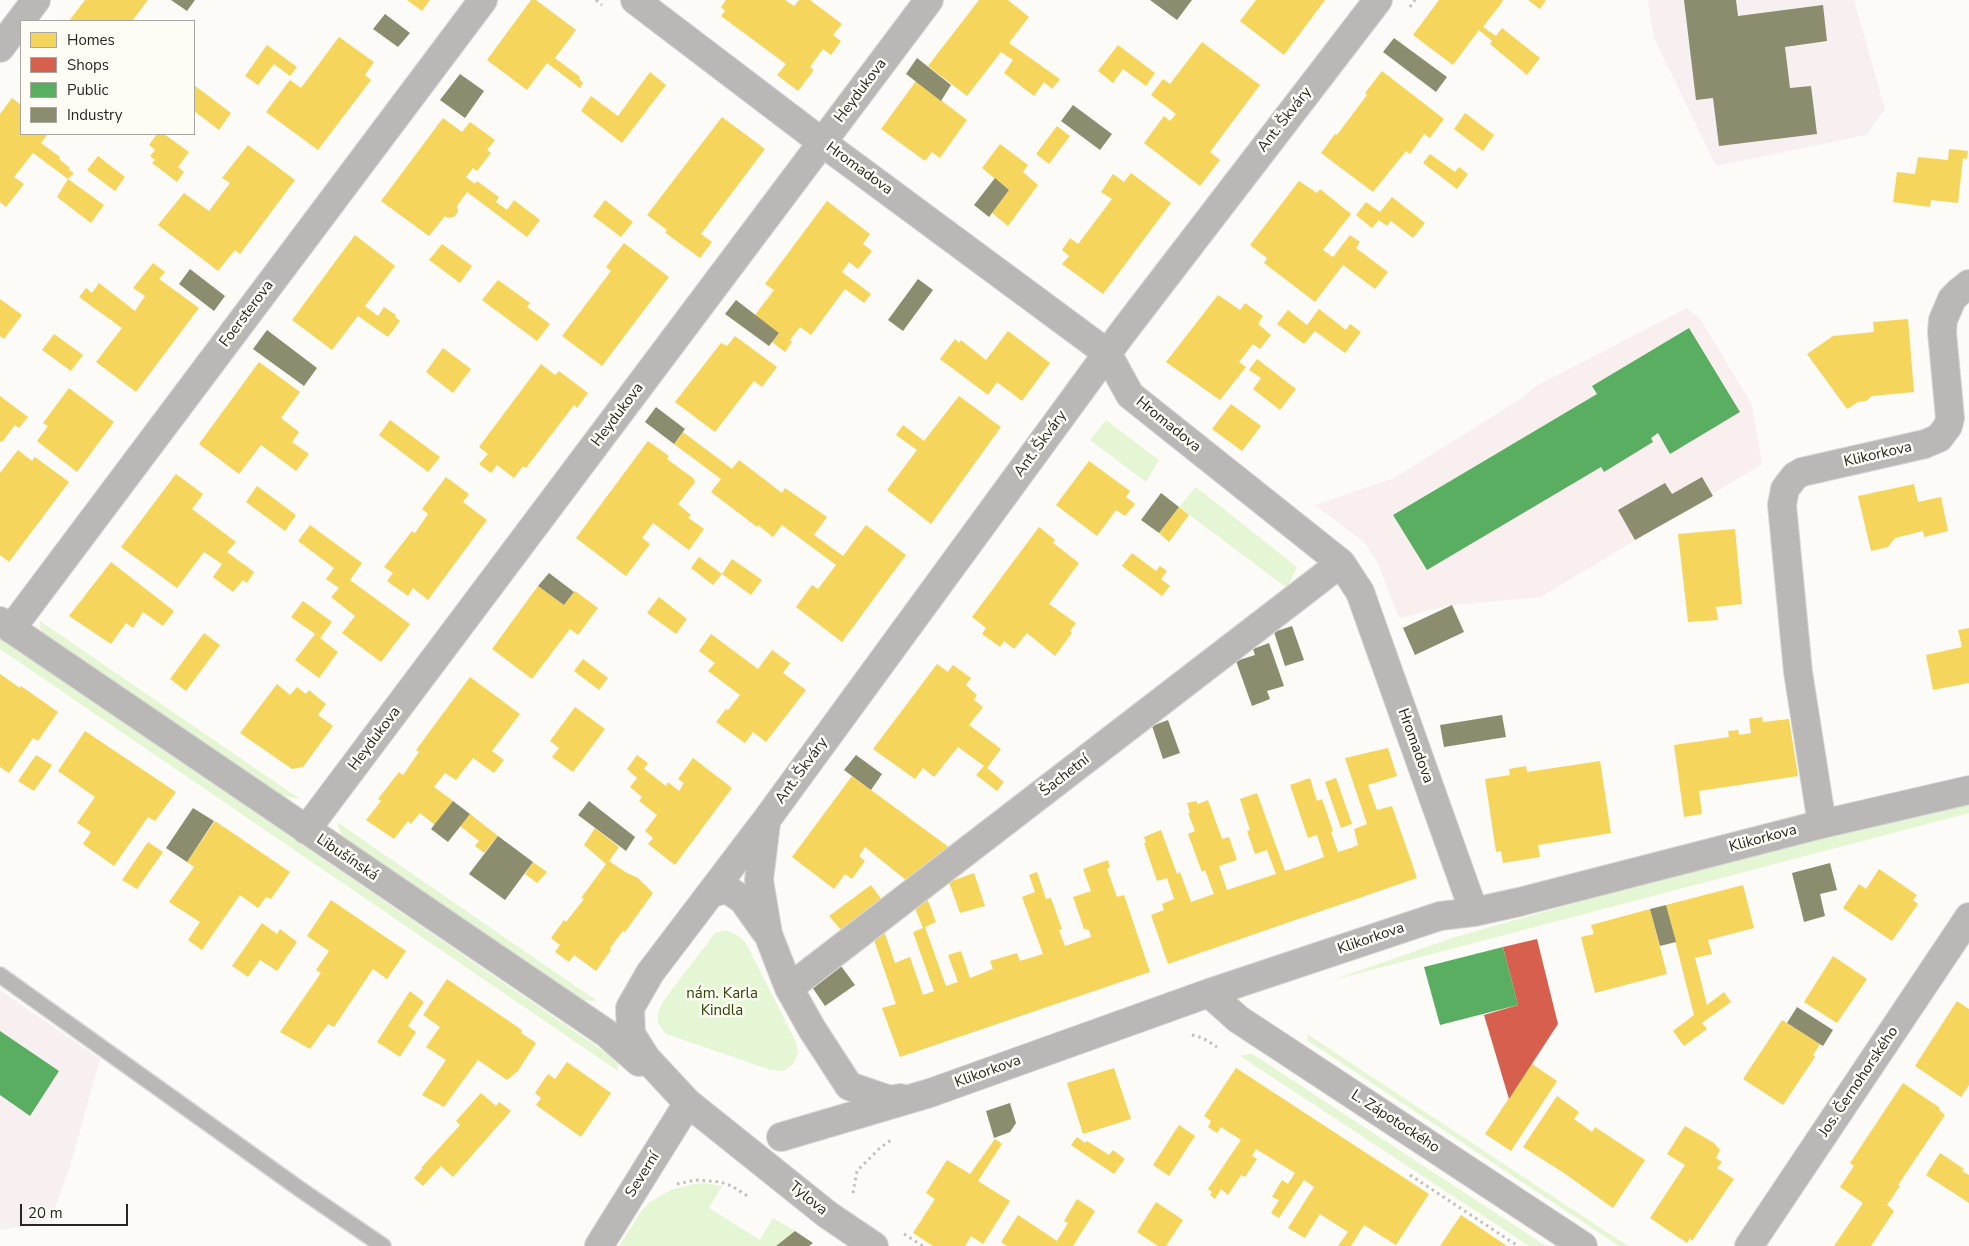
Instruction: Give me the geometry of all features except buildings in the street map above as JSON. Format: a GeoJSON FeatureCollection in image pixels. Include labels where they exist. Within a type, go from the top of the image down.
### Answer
{"type":"FeatureCollection","features":[{"type":"Feature","properties":{"kind":"street"},"geometry":{"type":"LineString","coordinates":[[21,20],[36,0]]}},
{"type":"Feature","properties":{"kind":"street","name":"Foersterova"},"geometry":{"type":"LineString","coordinates":[[6,625],[483,0]]}},
{"type":"Feature","properties":{"kind":"street","name":"Hromadova"},"geometry":{"type":"LineString","coordinates":[[635,0],[823,143],[1107,353],[1130,394],[1341,564],[1360,592],[1474,912]]}},
{"type":"Feature","properties":{"kind":"street","name":"Heydukova"},"geometry":{"type":"LineString","coordinates":[[306,830],[929,0]]}},
{"type":"Feature","properties":{"kind":"street","name":"Ant. Škváry"},"geometry":{"type":"LineString","coordinates":[[712,892],[1107,353],[1378,0]]}},
{"type":"Feature","properties":{"kind":"street"},"geometry":{"type":"LineString","coordinates":[[0,48],[20,21]]}},
{"type":"Feature","properties":{"kind":"street","name":"Klikorkova"},"geometry":{"type":"LineString","coordinates":[[1822,824],[1798,672],[1782,505],[1784,489],[1794,476],[1802,472],[1925,444],[1939,438],[1948,426],[1950,418],[1942,332],[1943,320],[1952,299],[1969,284]]}},
{"type":"Feature","properties":{"kind":"street","name":"Šachetní"},"geometry":{"type":"LineString","coordinates":[[789,988],[1341,564]]}},
{"type":"Feature","properties":{"kind":"street","name":"Libušínská"},"geometry":{"type":"LineString","coordinates":[[6,625],[606,1033],[688,1103]]}},
{"type":"Feature","properties":{"kind":"street","name":"Klikorkova"},"geometry":{"type":"LineString","coordinates":[[930,1093],[1210,993],[1440,916],[1474,912],[1519,902],[1822,824],[1969,790]]}},
{"type":"Feature","properties":{"kind":"street"},"geometry":{"type":"LineString","coordinates":[[767,819],[759,880],[768,934],[789,988],[812,1029],[849,1086],[890,1100],[930,1093]]}},
{"type":"Feature","properties":{"kind":"street"},"geometry":{"type":"LineString","coordinates":[[768,934],[743,900],[727,889],[712,892],[650,973],[630,1008],[631,1034],[646,1058],[688,1103],[745,1148],[930,1093]]}},
{"type":"Feature","properties":{"kind":"street","name":"Jos. Černohorského"},"geometry":{"type":"LineString","coordinates":[[1749,1246],[1969,917]]}},
{"type":"Feature","properties":{"kind":"street","name":"L. Zápotockého"},"geometry":{"type":"LineString","coordinates":[[1210,993],[1238,1019],[1583,1246]]}},
{"type":"Feature","properties":{"kind":"street"},"geometry":{"type":"LineString","coordinates":[[579,1016],[630,1008]]}},
{"type":"Feature","properties":{"kind":"street"},"geometry":{"type":"LineString","coordinates":[[781,1137],[836,1105],[849,1086]]}},
{"type":"Feature","properties":{"kind":"street","name":"Severní"},"geometry":{"type":"LineString","coordinates":[[599,1246],[688,1103]]}},
{"type":"Feature","properties":{"kind":"street","name":"Tylova"},"geometry":{"type":"LineString","coordinates":[[745,1148],[828,1215],[874,1246]]}},
{"type":"Feature","properties":{"kind":"lane"},"geometry":{"type":"LineString","coordinates":[[0,974],[304,1192],[383,1246]]}},
{"type":"Feature","properties":{"kind":"path"},"geometry":{"type":"LineString","coordinates":[[596,0],[604,6]]}},
{"type":"Feature","properties":{"kind":"path"},"geometry":{"type":"LineString","coordinates":[[1183,1038],[1192,1035],[1203,1038],[1219,1049]]}},
{"type":"Feature","properties":{"kind":"path"},"geometry":{"type":"LineString","coordinates":[[856,1198],[853,1193],[857,1171],[880,1148],[895,1138]]}},
{"type":"Feature","properties":{"kind":"path"},"geometry":{"type":"LineString","coordinates":[[1402,1169],[1518,1246]]}},
{"type":"Feature","properties":{"kind":"path"},"geometry":{"type":"LineString","coordinates":[[672,1186],[696,1180],[720,1182],[732,1186],[755,1201]]}},
{"type":"Feature","properties":{"kind":"shaded area"},"geometry":{"type":"Polygon","coordinates":[[[1648,0],[1854,0],[1885,109],[1866,135],[1716,166],[1654,38],[1648,0]]]}},
{"type":"Feature","properties":{"kind":"shaded area"},"geometry":{"type":"Polygon","coordinates":[[[1687,308],[1701,320],[1752,405],[1762,464],[1541,597],[1452,605],[1399,618],[1378,564],[1365,543],[1315,505],[1394,478],[1519,400],[1536,386],[1687,308]]]}},
{"type":"Feature","properties":{"kind":"shaded area"},"geometry":{"type":"Polygon","coordinates":[[[0,990],[100,1059],[70,1166],[54,1211],[44,1221],[31,1226],[0,1230],[0,990]]]}},
{"type":"Feature","properties":{"kind":"green space"},"geometry":{"type":"Polygon","coordinates":[[[1106,420],[1159,460],[1146,482],[1090,440],[1106,420]]]}},
{"type":"Feature","properties":{"kind":"green space"},"geometry":{"type":"Polygon","coordinates":[[[1196,487],[1297,567],[1287,588],[1179,507],[1196,487]]]}},
{"type":"Feature","properties":{"kind":"green space"},"geometry":{"type":"Polygon","coordinates":[[[40,621],[300,799],[283,796],[44,634],[40,628],[40,621]]]}},
{"type":"Feature","properties":{"kind":"green space"},"geometry":{"type":"Polygon","coordinates":[[[0,638],[615,1059],[618,1064],[618,1071],[0,649],[0,638]]]}},
{"type":"Feature","properties":{"kind":"green space"},"geometry":{"type":"Polygon","coordinates":[[[1969,801],[1969,813],[1333,980],[1455,937],[1622,890],[1969,801]]]}},
{"type":"Feature","properties":{"kind":"green space"},"geometry":{"type":"Polygon","coordinates":[[[337,822],[597,1001],[582,1000],[342,837],[337,822]]]}},
{"type":"Feature","properties":{"kind":"green space","name":"nám. Karla Kindla"},"geometry":{"type":"Polygon","coordinates":[[[726,930],[737,935],[746,943],[796,1042],[798,1054],[793,1064],[784,1071],[771,1070],[666,1034],[658,1023],[658,1012],[664,1000],[715,933],[726,930]]]}},
{"type":"Feature","properties":{"kind":"green space"},"geometry":{"type":"Polygon","coordinates":[[[1307,1034],[1628,1246],[1619,1246],[1308,1041],[1307,1034]]]}},
{"type":"Feature","properties":{"kind":"green space"},"geometry":{"type":"Polygon","coordinates":[[[1254,1055],[1546,1246],[1529,1246],[1240,1056],[1254,1055]]]}},
{"type":"Feature","properties":{"kind":"green space"},"geometry":{"type":"Polygon","coordinates":[[[704,1183],[722,1186],[709,1208],[760,1240],[773,1218],[795,1231],[776,1246],[619,1246],[642,1210],[650,1202],[671,1190],[704,1183]]]}}]}
